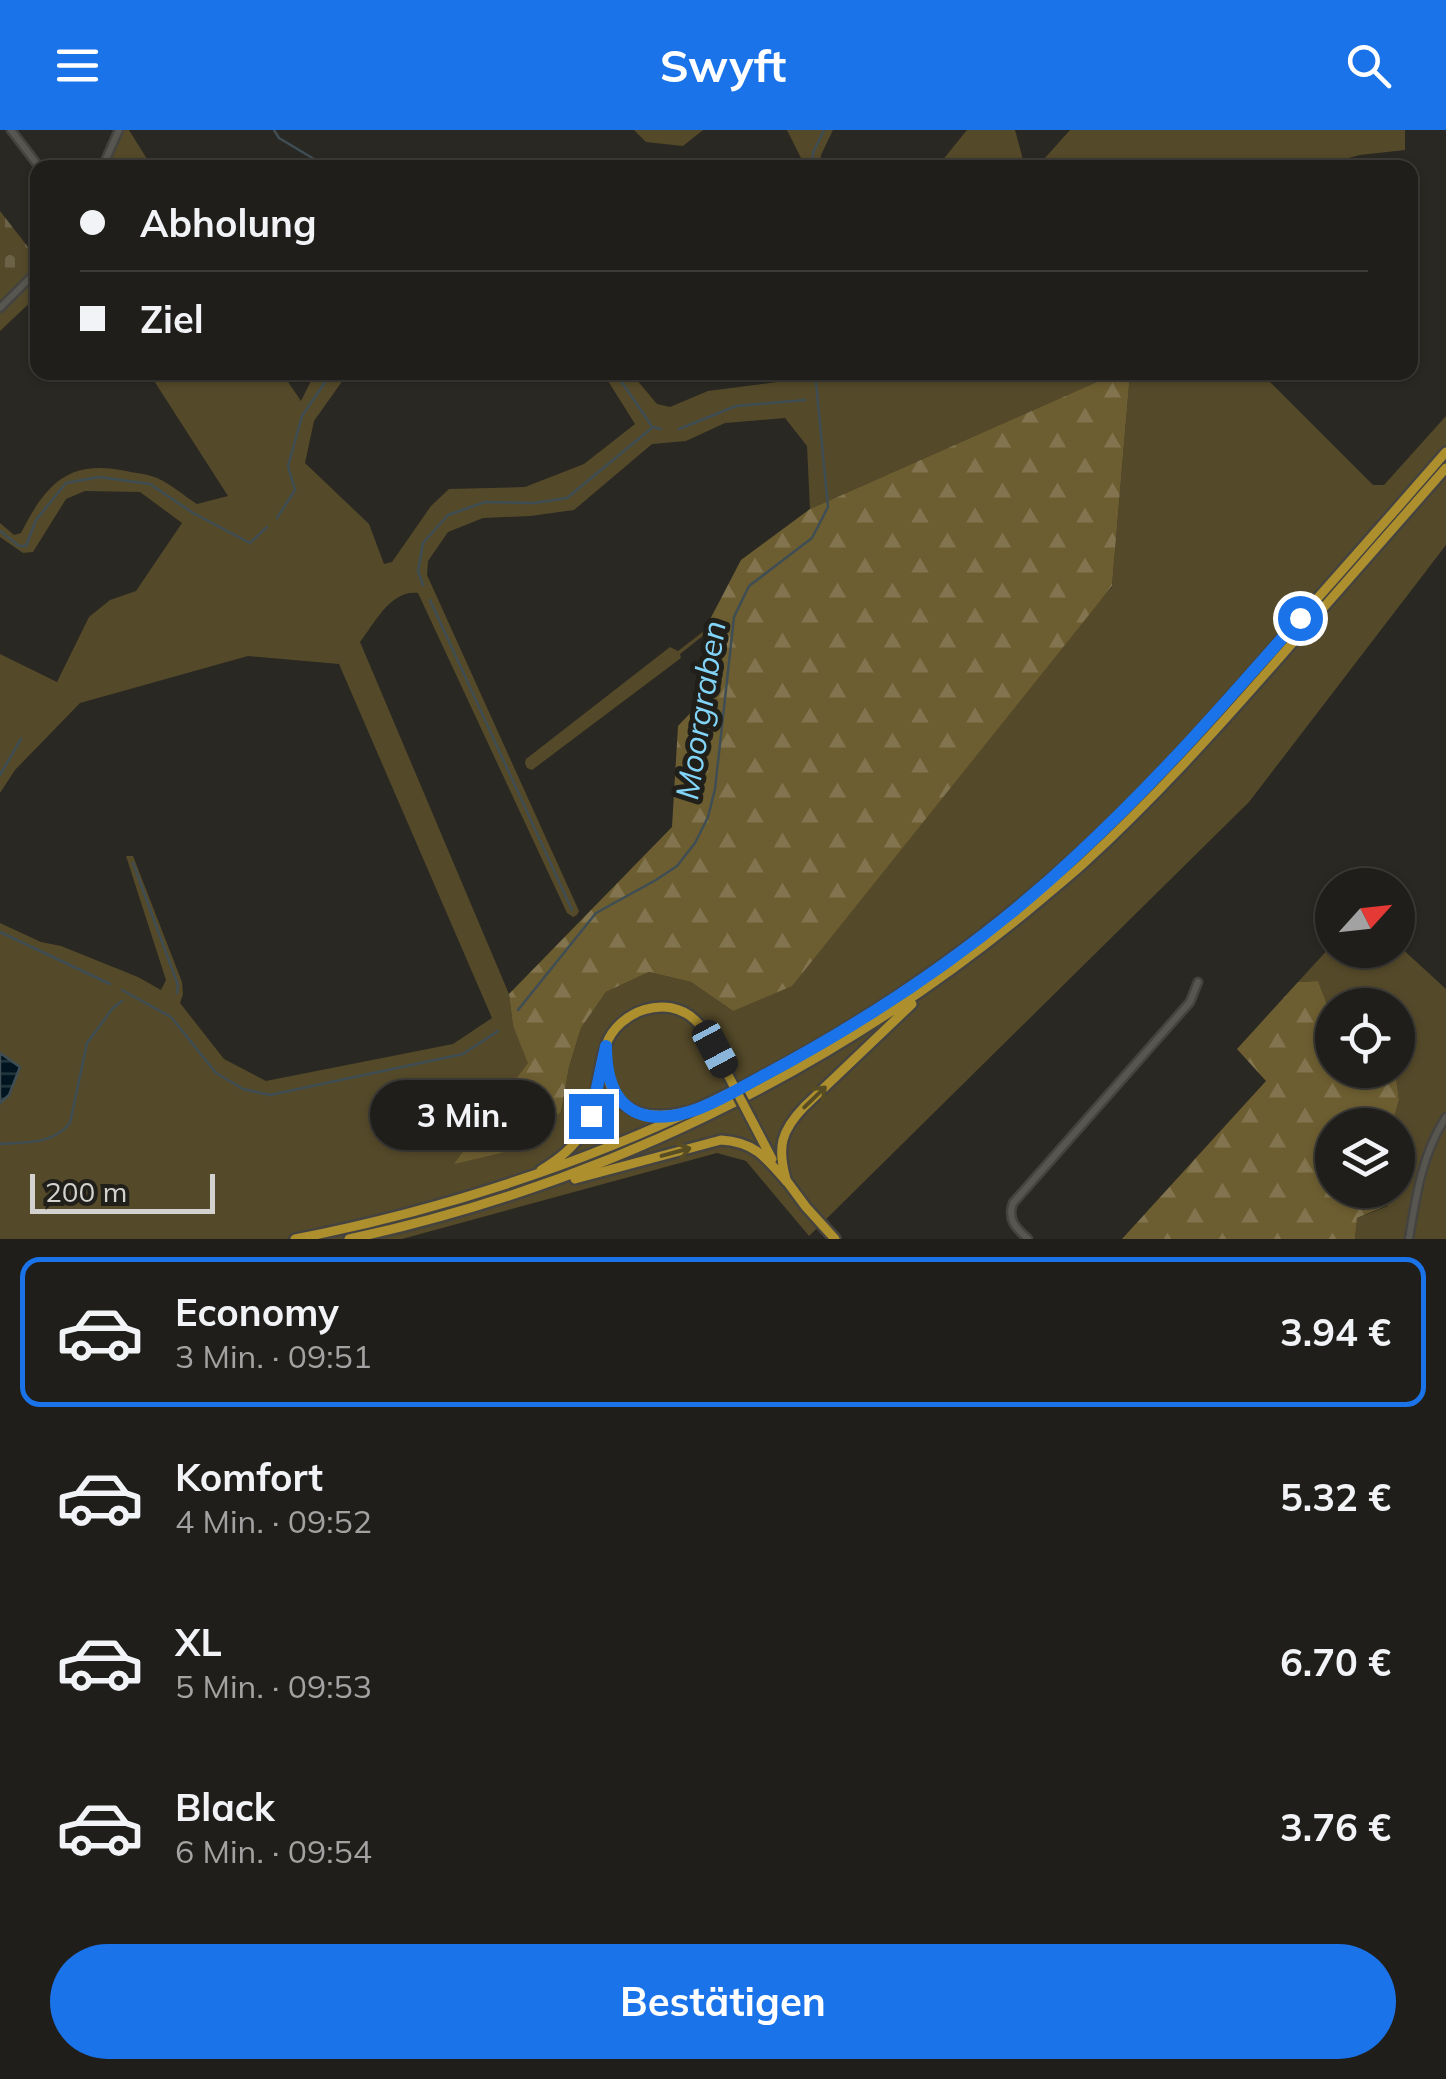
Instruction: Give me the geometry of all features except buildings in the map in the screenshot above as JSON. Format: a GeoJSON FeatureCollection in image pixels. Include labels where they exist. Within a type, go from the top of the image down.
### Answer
{"type":"FeatureCollection","features":[{"type":"Feature","properties":{"kind":"highway"},"geometry":{"type":"LineString","coordinates":[[295,1239],[469,1198],[660,1127],[808,1052],[904,991],[971,943],[1074,858],[1140,795],[1446,452]]}},
{"type":"Feature","properties":{"kind":"highway"},"geometry":{"type":"LineString","coordinates":[[349,1239],[406,1226],[547,1183],[665,1136],[810,1064],[932,985],[1081,866],[1147,802],[1446,468]]}},
{"type":"Feature","properties":{"kind":"highway"},"geometry":{"type":"LineString","coordinates":[[787,1182],[781,1150],[788,1126],[932,985]]}},
{"type":"Feature","properties":{"kind":"highway"},"geometry":{"type":"LineString","coordinates":[[530,1178],[558,1160],[584,1132],[595,1102],[606,1046],[619,1024],[638,1011],[674,1008],[702,1028],[787,1182],[835,1239]]}},
{"type":"Feature","properties":{"kind":"highway"},"geometry":{"type":"LineString","coordinates":[[606,1046],[608,1081],[626,1106],[650,1116],[703,1108]]}},
{"type":"Feature","properties":{"kind":"highway"},"geometry":{"type":"LineString","coordinates":[[547,1183],[721,1140],[756,1150],[787,1182]]}},
{"type":"Feature","properties":{"kind":"street"},"geometry":{"type":"LineString","coordinates":[[11,130],[34,160]]}},
{"type":"Feature","properties":{"kind":"street"},"geometry":{"type":"LineString","coordinates":[[106,160],[119,130]]}},
{"type":"Feature","properties":{"kind":"street"},"geometry":{"type":"LineString","coordinates":[[0,308],[30,278]]}},
{"type":"Feature","properties":{"kind":"street"},"geometry":{"type":"LineString","coordinates":[[1028,1239],[1012,1222],[1010,1212],[1014,1203],[1190,1002],[1198,982]]}},
{"type":"Feature","properties":{"kind":"street"},"geometry":{"type":"LineString","coordinates":[[1410,1239],[1424,1161],[1446,1117]]}},
{"type":"Feature","properties":{"kind":"green space"},"geometry":{"type":"Polygon","coordinates":[[[116,130],[129,130],[148,160],[103,160],[116,130]]]}},
{"type":"Feature","properties":{"kind":"green space"},"geometry":{"type":"Polygon","coordinates":[[[634,130],[703,130],[683,146],[646,142],[634,130]]]}},
{"type":"Feature","properties":{"kind":"green space"},"geometry":{"type":"Polygon","coordinates":[[[787,130],[833,130],[821,160],[801,158],[787,130]]]}},
{"type":"Feature","properties":{"kind":"green space"},"geometry":{"type":"Polygon","coordinates":[[[967,130],[1015,130],[1023,160],[943,160],[967,130]]]}},
{"type":"Feature","properties":{"kind":"green space"},"geometry":{"type":"Polygon","coordinates":[[[1070,130],[1405,130],[1405,150],[1341,160],[1043,160],[1070,130]]]}},
{"type":"Feature","properties":{"kind":"green space"},"geometry":{"type":"Polygon","coordinates":[[[0,211],[30,250],[30,271],[0,301],[0,211]]]}},
{"type":"Feature","properties":{"kind":"green space"},"geometry":{"type":"Polygon","coordinates":[[[30,271],[30,303],[0,331],[0,301],[30,271]]]}},
{"type":"Feature","properties":{"kind":"green space"},"geometry":{"type":"Polygon","coordinates":[[[153,380],[287,380],[301,401],[312,380],[343,380],[314,421],[305,463],[369,524],[384,564],[392,562],[431,506],[449,489],[525,487],[584,464],[635,424],[607,380],[637,380],[657,404],[670,407],[708,391],[786,380],[1101,380],[810,509],[807,446],[785,418],[725,423],[686,441],[652,444],[574,510],[483,518],[448,532],[428,561],[427,575],[579,911],[573,917],[567,913],[418,593],[399,597],[384,609],[360,642],[509,994],[513,1026],[529,1063],[456,1163],[509,1151],[561,1112],[581,1028],[606,992],[649,972],[691,982],[733,1011],[1112,587],[1129,380],[1268,380],[1373,485],[1384,485],[1446,416],[1446,545],[1249,802],[809,1236],[746,1161],[717,1153],[402,1239],[0,1239],[0,1103],[9,1095],[20,1067],[0,1053],[0,923],[138,977],[161,990],[166,980],[126,856],[133,856],[182,982],[180,1003],[224,1059],[266,1081],[453,1044],[492,1018],[339,664],[248,656],[80,703],[15,770],[0,793],[0,654],[57,682],[89,617],[110,600],[136,591],[182,523],[140,492],[85,491],[66,499],[33,552],[23,553],[0,537],[0,523],[14,535],[21,533],[50,489],[74,472],[89,469],[106,468],[153,477],[197,504],[228,496],[153,380]]]}},
{"type":"Feature","properties":{"kind":"green space"},"geometry":{"type":"Polygon","coordinates":[[[1101,380],[1129,380],[1112,586],[792,986],[733,1011],[691,982],[649,972],[606,992],[581,1028],[561,1112],[510,1151],[454,1164],[528,1063],[513,1026],[509,994],[672,827],[678,726],[714,688],[704,631],[741,560],[810,509],[1101,380]]]}},
{"type":"Feature","properties":{"kind":"green space"},"geometry":{"type":"Polygon","coordinates":[[[704,631],[680,654],[681,658],[532,770],[527,768],[526,759],[670,647],[678,651],[704,631]]]}},
{"type":"Feature","properties":{"kind":"green space"},"geometry":{"type":"Polygon","coordinates":[[[1415,961],[1446,989],[1446,1239],[1355,1239],[1357,1218],[1383,1208],[1415,1208],[1415,1108],[1397,1108],[1397,1088],[1415,1088],[1415,988],[1321,988],[1318,981],[1298,982],[1315,964],[1315,968],[1415,968],[1415,961]]]}},
{"type":"Feature","properties":{"kind":"green space"},"geometry":{"type":"Polygon","coordinates":[[[1318,981],[1321,988],[1315,988],[1315,1088],[1397,1088],[1399,1100],[1397,1108],[1315,1108],[1315,1208],[1381,1208],[1357,1218],[1355,1239],[1122,1239],[1266,1081],[1237,1049],[1298,982],[1318,981]]]}},
{"type":"Feature","properties":{"kind":"water"},"geometry":{"type":"Polygon","coordinates":[[[0,1053],[20,1067],[9,1095],[0,1103],[0,1053]]]}},
{"type":"Feature","properties":{"kind":"waterway"},"geometry":{"type":"LineString","coordinates":[[274,130],[279,138],[316,160]]}},
{"type":"Feature","properties":{"kind":"waterway","name":"Moorgraben"},"geometry":{"type":"LineString","coordinates":[[813,160],[824,130]]}},
{"type":"Feature","properties":{"kind":"waterway"},"geometry":{"type":"LineString","coordinates":[[277,518],[295,490],[288,466],[302,416],[327,380]]}},
{"type":"Feature","properties":{"kind":"waterway"},"geometry":{"type":"LineString","coordinates":[[620,380],[651,425]]}},
{"type":"Feature","properties":{"kind":"waterway","name":"Moorgraben"},"geometry":{"type":"LineString","coordinates":[[518,1010],[596,913],[677,866],[708,817],[715,789],[734,617],[749,586],[812,538],[828,507],[816,380]]}},
{"type":"Feature","properties":{"kind":"waterway"},"geometry":{"type":"LineString","coordinates":[[679,429],[736,406],[805,400]]}},
{"type":"Feature","properties":{"kind":"waterway"},"geometry":{"type":"LineString","coordinates":[[423,585],[418,571],[423,543],[448,515],[485,502],[534,503],[567,498],[653,427],[661,429]]}},
{"type":"Feature","properties":{"kind":"waterway"},"geometry":{"type":"LineString","coordinates":[[0,531],[19,546],[26,546],[36,520],[66,483],[99,477],[150,484],[193,513],[250,543],[267,527]]}},
{"type":"Feature","properties":{"kind":"waterway"},"geometry":{"type":"LineString","coordinates":[[430,600],[572,910]]}},
{"type":"Feature","properties":{"kind":"waterway"},"geometry":{"type":"LineString","coordinates":[[0,775],[21,739]]}},
{"type":"Feature","properties":{"kind":"waterway"},"geometry":{"type":"LineString","coordinates":[[133,863],[178,985],[177,993]]}},
{"type":"Feature","properties":{"kind":"waterway","name":"Moorgraben"},"geometry":{"type":"LineString","coordinates":[[0,932],[110,984]]}},
{"type":"Feature","properties":{"kind":"waterway","name":"Moorgraben"},"geometry":{"type":"LineString","coordinates":[[122,990],[171,1017],[216,1073],[243,1089],[270,1095],[463,1054],[498,1031]]}},
{"type":"Feature","properties":{"kind":"waterway"},"geometry":{"type":"LineString","coordinates":[[0,1144],[47,1139],[70,1123],[87,1043],[122,1001]]}},
{"type":"Feature","properties":{"kind":"route"},"geometry":{"type":"LineString","coordinates":[[591,1116],[606,1046],[608,1081],[616,1095],[638,1113],[665,1116],[703,1108],[808,1052],[904,991],[971,943],[1074,858],[1140,795],[1300,618]]}}]}
